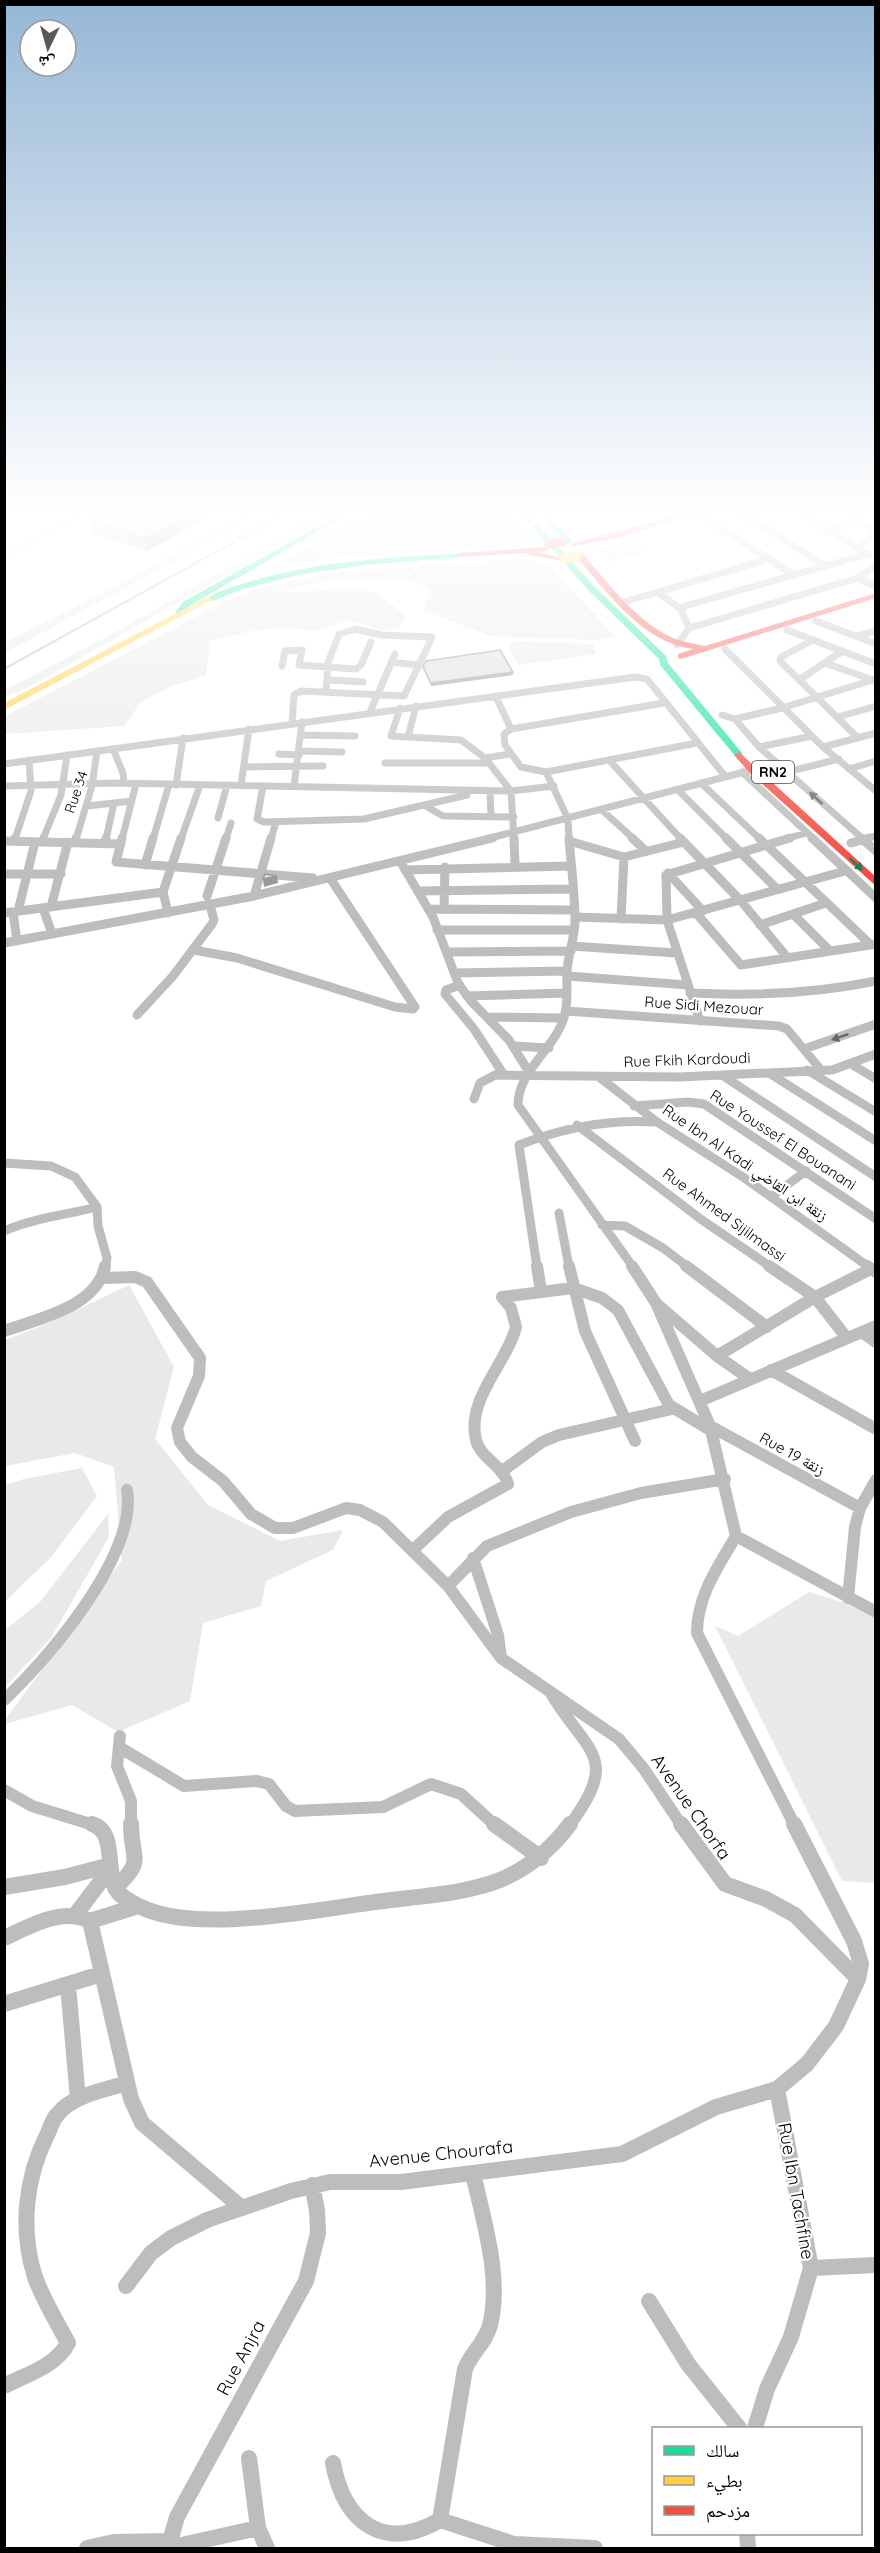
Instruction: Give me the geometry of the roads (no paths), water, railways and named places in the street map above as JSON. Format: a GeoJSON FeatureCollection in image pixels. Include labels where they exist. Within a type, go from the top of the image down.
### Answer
{"type":"FeatureCollection","features":[{"type":"Feature","properties":{"kind":"main road"},"geometry":{"type":"LineString","coordinates":[[4,707],[150,630]]}},
{"type":"Feature","properties":{"kind":"main road"},"geometry":{"type":"LineString","coordinates":[[624,630],[654,668],[723,718]]}},
{"type":"Feature","properties":{"kind":"main road"},"geometry":{"type":"LineString","coordinates":[[630,630],[635,645]]}},
{"type":"Feature","properties":{"kind":"main road","name":"RN2"},"geometry":{"type":"LineString","coordinates":[[636,630],[678,659],[723,718],[780,779],[857,841],[876,866]]}},
{"type":"Feature","properties":{"kind":"main road"},"geometry":{"type":"LineString","coordinates":[[650,630],[665,639],[678,659]]}},
{"type":"Feature","properties":{"kind":"main road"},"geometry":{"type":"LineString","coordinates":[[678,659],[703,648],[762,630]]}},
{"type":"Feature","properties":{"kind":"main road"},"geometry":{"type":"LineString","coordinates":[[678,659],[725,649],[787,630]]}},
{"type":"Feature","properties":{"kind":"main road","name":"RN2"},"geometry":{"type":"LineString","coordinates":[[706,692],[723,718],[747,771],[876,883]]}},
{"type":"Feature","properties":{"kind":"street"},"geometry":{"type":"LineString","coordinates":[[326,692],[330,681],[328,667],[339,634],[347,630]]}},
{"type":"Feature","properties":{"kind":"street"},"geometry":{"type":"LineString","coordinates":[[292,718],[296,693],[326,692],[404,696],[432,637],[381,635],[348,630]]}},
{"type":"Feature","properties":{"kind":"street"},"geometry":{"type":"LineString","coordinates":[[678,659],[688,630]]}},
{"type":"Feature","properties":{"kind":"street"},"geometry":{"type":"LineString","coordinates":[[787,630],[876,664]]}},
{"type":"Feature","properties":{"kind":"street"},"geometry":{"type":"LineString","coordinates":[[841,630],[876,644]]}},
{"type":"Feature","properties":{"kind":"street"},"geometry":{"type":"LineString","coordinates":[[857,636],[876,631]]}},
{"type":"Feature","properties":{"kind":"street"},"geometry":{"type":"LineString","coordinates":[[813,640],[780,658],[858,738]]}},
{"type":"Feature","properties":{"kind":"street"},"geometry":{"type":"LineString","coordinates":[[282,666],[285,651],[288,649],[302,650],[299,665],[357,669],[361,666],[371,642]]}},
{"type":"Feature","properties":{"kind":"street"},"geometry":{"type":"LineString","coordinates":[[725,649],[823,747],[876,791]]}},
{"type":"Feature","properties":{"kind":"street"},"geometry":{"type":"LineString","coordinates":[[800,680],[841,652]]}},
{"type":"Feature","properties":{"kind":"street"},"geometry":{"type":"LineString","coordinates":[[370,712],[394,654]]}},
{"type":"Feature","properties":{"kind":"street"},"geometry":{"type":"LineString","coordinates":[[391,662],[419,665]]}},
{"type":"Feature","properties":{"kind":"street"},"geometry":{"type":"LineString","coordinates":[[825,663],[874,680]]}},
{"type":"Feature","properties":{"kind":"street"},"geometry":{"type":"LineString","coordinates":[[302,728],[370,712],[641,677],[649,682],[725,776]]}},
{"type":"Feature","properties":{"kind":"street"},"geometry":{"type":"LineString","coordinates":[[723,718],[782,708],[874,680]]}},
{"type":"Feature","properties":{"kind":"street"},"geometry":{"type":"LineString","coordinates":[[330,681],[363,682]]}},
{"type":"Feature","properties":{"kind":"street"},"geometry":{"type":"LineString","coordinates":[[496,697],[511,729]]}},
{"type":"Feature","properties":{"kind":"street"},"geometry":{"type":"LineString","coordinates":[[664,703],[511,729],[506,731],[503,737],[510,754],[525,769],[546,772],[697,743]]}},
{"type":"Feature","properties":{"kind":"street"},"geometry":{"type":"LineString","coordinates":[[408,737],[416,706]]}},
{"type":"Feature","properties":{"kind":"street"},"geometry":{"type":"LineString","coordinates":[[838,717],[876,706]]}},
{"type":"Feature","properties":{"kind":"street"},"geometry":{"type":"LineString","coordinates":[[400,708],[390,735],[461,740],[487,761],[512,791],[516,832],[515,865]]}},
{"type":"Feature","properties":{"kind":"street"},"geometry":{"type":"LineString","coordinates":[[292,718],[302,728],[355,736]]}},
{"type":"Feature","properties":{"kind":"street"},"geometry":{"type":"LineString","coordinates":[[4,764],[249,729],[292,718]]}},
{"type":"Feature","properties":{"kind":"street"},"geometry":{"type":"LineString","coordinates":[[723,718],[787,772],[857,841],[876,851]]}},
{"type":"Feature","properties":{"kind":"street"},"geometry":{"type":"LineString","coordinates":[[302,728],[340,729]]}},
{"type":"Feature","properties":{"kind":"street"},"geometry":{"type":"LineString","coordinates":[[294,786],[302,728]]}},
{"type":"Feature","properties":{"kind":"street"},"geometry":{"type":"LineString","coordinates":[[241,785],[249,729]]}},
{"type":"Feature","properties":{"kind":"street"},"geometry":{"type":"LineString","coordinates":[[823,747],[876,733]]}},
{"type":"Feature","properties":{"kind":"street"},"geometry":{"type":"LineString","coordinates":[[759,747],[812,736]]}},
{"type":"Feature","properties":{"kind":"street"},"geometry":{"type":"LineString","coordinates":[[145,865],[172,785],[183,738]]}},
{"type":"Feature","properties":{"kind":"street"},"geometry":{"type":"LineString","coordinates":[[113,749],[123,773],[123,783]]}},
{"type":"Feature","properties":{"kind":"street","name":"Rue 34"},"geometry":{"type":"LineString","coordinates":[[47,908],[95,784],[97,751]]}},
{"type":"Feature","properties":{"kind":"street"},"geometry":{"type":"LineString","coordinates":[[279,754],[342,752]]}},
{"type":"Feature","properties":{"kind":"street"},"geometry":{"type":"LineString","coordinates":[[385,763],[487,761],[510,754]]}},
{"type":"Feature","properties":{"kind":"street"},"geometry":{"type":"LineString","coordinates":[[17,941],[12,912],[64,785],[67,755]]}},
{"type":"Feature","properties":{"kind":"street"},"geometry":{"type":"LineString","coordinates":[[787,772],[839,759]]}},
{"type":"Feature","properties":{"kind":"street"},"geometry":{"type":"LineString","coordinates":[[29,760],[31,784],[7,841],[121,844]]}},
{"type":"Feature","properties":{"kind":"street"},"geometry":{"type":"LineString","coordinates":[[609,760],[643,800],[741,901],[787,957]]}},
{"type":"Feature","properties":{"kind":"street"},"geometry":{"type":"LineString","coordinates":[[849,769],[876,761]]}},
{"type":"Feature","properties":{"kind":"street"},"geometry":{"type":"LineString","coordinates":[[244,767],[323,766]]}},
{"type":"Feature","properties":{"kind":"street"},"geometry":{"type":"LineString","coordinates":[[4,943],[168,913],[208,900],[254,896],[603,811],[747,771],[806,833],[876,898]]}},
{"type":"Feature","properties":{"kind":"street"},"geometry":{"type":"LineString","coordinates":[[546,772],[568,819],[575,913],[567,974],[565,1014],[549,1048],[528,1074],[518,1103],[656,1303],[711,1428],[725,1479],[736,1536],[701,1601],[696,1617],[698,1637],[854,1941],[861,1964],[858,1979],[829,2038],[807,2064],[777,2089]]}},
{"type":"Feature","properties":{"kind":"street"},"geometry":{"type":"LineString","coordinates":[[4,786],[123,783],[512,791],[554,786]]}},
{"type":"Feature","properties":{"kind":"street"},"geometry":{"type":"LineString","coordinates":[[701,783],[802,882],[873,945]]}},
{"type":"Feature","properties":{"kind":"street"},"geometry":{"type":"LineString","coordinates":[[136,784],[116,862],[326,879]]}},
{"type":"Feature","properties":{"kind":"street"},"geometry":{"type":"LineString","coordinates":[[168,913],[164,891],[170,866],[200,785]]}},
{"type":"Feature","properties":{"kind":"street"},"geometry":{"type":"LineString","coordinates":[[218,818],[227,785]]}},
{"type":"Feature","properties":{"kind":"street"},"geometry":{"type":"LineString","coordinates":[[263,786],[257,820],[276,822],[355,820],[467,795],[474,791]]}},
{"type":"Feature","properties":{"kind":"street"},"geometry":{"type":"LineString","coordinates":[[678,790],[777,889]]}},
{"type":"Feature","properties":{"kind":"street"},"geometry":{"type":"LineString","coordinates":[[490,791],[491,817]]}},
{"type":"Feature","properties":{"kind":"street"},"geometry":{"type":"LineString","coordinates":[[87,806],[132,801]]}},
{"type":"Feature","properties":{"kind":"street"},"geometry":{"type":"LineString","coordinates":[[105,843],[114,803]]}},
{"type":"Feature","properties":{"kind":"street"},"geometry":{"type":"LineString","coordinates":[[424,805],[443,816],[514,817]]}},
{"type":"Feature","properties":{"kind":"street"},"geometry":{"type":"LineString","coordinates":[[603,811],[646,851]]}},
{"type":"Feature","properties":{"kind":"street"},"geometry":{"type":"LineString","coordinates":[[254,896],[276,822]]}},
{"type":"Feature","properties":{"kind":"street"},"geometry":{"type":"LineString","coordinates":[[137,1015],[194,950],[214,920],[208,900],[215,870],[231,823]]}},
{"type":"Feature","properties":{"kind":"street"},"geometry":{"type":"LineString","coordinates":[[668,873],[806,833]]}},
{"type":"Feature","properties":{"kind":"street"},"geometry":{"type":"LineString","coordinates":[[857,841],[876,836]]}},
{"type":"Feature","properties":{"kind":"street"},"geometry":{"type":"LineString","coordinates":[[569,841],[624,857],[684,842]]}},
{"type":"Feature","properties":{"kind":"street"},"geometry":{"type":"LineString","coordinates":[[621,919],[624,857]]}},
{"type":"Feature","properties":{"kind":"street"},"geometry":{"type":"LineString","coordinates":[[400,861],[428,909],[460,985],[467,996],[513,1046],[528,1074]]}},
{"type":"Feature","properties":{"kind":"street"},"geometry":{"type":"LineString","coordinates":[[405,870],[515,865],[570,866]]}},
{"type":"Feature","properties":{"kind":"street"},"geometry":{"type":"LineString","coordinates":[[444,909],[445,867]]}},
{"type":"Feature","properties":{"kind":"street"},"geometry":{"type":"LineString","coordinates":[[428,909],[575,913],[621,919],[667,920],[845,871]]}},
{"type":"Feature","properties":{"kind":"street"},"geometry":{"type":"LineString","coordinates":[[668,873],[739,965],[873,945]]}},
{"type":"Feature","properties":{"kind":"street"},"geometry":{"type":"LineString","coordinates":[[668,873],[665,880],[667,920],[700,1021]]}},
{"type":"Feature","properties":{"kind":"street"},"geometry":{"type":"LineString","coordinates":[[4,874],[61,874]]}},
{"type":"Feature","properties":{"kind":"street"},"geometry":{"type":"LineString","coordinates":[[194,950],[237,958],[395,1007],[413,1009],[415,1007],[326,879]]}},
{"type":"Feature","properties":{"kind":"street"},"geometry":{"type":"LineString","coordinates":[[418,891],[572,889]]}},
{"type":"Feature","properties":{"kind":"street"},"geometry":{"type":"LineString","coordinates":[[12,912],[164,891]]}},
{"type":"Feature","properties":{"kind":"street"},"geometry":{"type":"LineString","coordinates":[[760,925],[826,903]]}},
{"type":"Feature","properties":{"kind":"street"},"geometry":{"type":"LineString","coordinates":[[47,908],[52,934]]}},
{"type":"Feature","properties":{"kind":"street"},"geometry":{"type":"LineString","coordinates":[[793,915],[829,950]]}},
{"type":"Feature","properties":{"kind":"street"},"geometry":{"type":"LineString","coordinates":[[437,930],[573,930]]}},
{"type":"Feature","properties":{"kind":"street"},"geometry":{"type":"LineString","coordinates":[[447,952],[571,948],[676,953]]}},
{"type":"Feature","properties":{"kind":"street"},"geometry":{"type":"LineString","coordinates":[[454,973],[567,974],[689,989],[774,995],[822,991],[876,981]]}},
{"type":"Feature","properties":{"kind":"street"},"geometry":{"type":"LineString","coordinates":[[460,985],[446,990],[445,994],[478,1034],[500,1075],[478,1085],[474,1099]]}},
{"type":"Feature","properties":{"kind":"street"},"geometry":{"type":"LineString","coordinates":[[467,996],[567,993]]}},
{"type":"Feature","properties":{"kind":"street","name":"Rue Sidi Mezouar"},"geometry":{"type":"LineString","coordinates":[[487,1017],[565,1014],[783,1027],[821,1070]]}},
{"type":"Feature","properties":{"kind":"street"},"geometry":{"type":"LineString","coordinates":[[804,1049],[876,1024]]}},
{"type":"Feature","properties":{"kind":"street"},"geometry":{"type":"LineString","coordinates":[[513,1046],[549,1048]]}},
{"type":"Feature","properties":{"kind":"street","name":"Rue Fkih Kardoudi"},"geometry":{"type":"LineString","coordinates":[[500,1075],[599,1077],[836,1070],[876,1054]]}},
{"type":"Feature","properties":{"kind":"street"},"geometry":{"type":"LineString","coordinates":[[851,1064],[876,1079]]}},
{"type":"Feature","properties":{"kind":"street"},"geometry":{"type":"LineString","coordinates":[[806,1070],[876,1112]]}},
{"type":"Feature","properties":{"kind":"street"},"geometry":{"type":"LineString","coordinates":[[769,1072],[876,1141]]}},
{"type":"Feature","properties":{"kind":"street"},"geometry":{"type":"LineString","coordinates":[[722,1075],[876,1177]]}},
{"type":"Feature","properties":{"kind":"street","name":"Rue Ibn Al Kadi زنقة ابن القاضي"},"geometry":{"type":"LineString","coordinates":[[599,1077],[634,1106],[771,1197],[874,1270]]}},
{"type":"Feature","properties":{"kind":"street","name":"Rue Youssef El Bouanani"},"geometry":{"type":"LineString","coordinates":[[634,1106],[703,1103],[876,1219]]}},
{"type":"Feature","properties":{"kind":"street"},"geometry":{"type":"LineString","coordinates":[[541,1292],[519,1147],[577,1125],[616,1120],[657,1122]]}},
{"type":"Feature","properties":{"kind":"street","name":"Rue Ahmed Sijilmassi"},"geometry":{"type":"LineString","coordinates":[[577,1125],[702,1220],[815,1297],[846,1336]]}},
{"type":"Feature","properties":{"kind":"street"},"geometry":{"type":"LineString","coordinates":[[4,1164],[51,1166],[75,1177],[97,1207],[98,1226],[107,1258],[103,1278],[96,1288],[67,1307],[4,1331]]}},
{"type":"Feature","properties":{"kind":"street"},"geometry":{"type":"LineString","coordinates":[[771,1197],[806,1171]]}},
{"type":"Feature","properties":{"kind":"street"},"geometry":{"type":"LineString","coordinates":[[4,1231],[28,1220],[55,1218],[97,1207]]}},
{"type":"Feature","properties":{"kind":"street"},"geometry":{"type":"LineString","coordinates":[[559,1213],[573,1288],[593,1352],[635,1441]]}},
{"type":"Feature","properties":{"kind":"street"},"geometry":{"type":"LineString","coordinates":[[602,1225],[625,1226],[663,1248],[767,1326]]}},
{"type":"Feature","properties":{"kind":"street"},"geometry":{"type":"LineString","coordinates":[[717,1356],[815,1297],[874,1270]]}},
{"type":"Feature","properties":{"kind":"street","name":"Avenue Chorfa"},"geometry":{"type":"LineString","coordinates":[[103,1278],[135,1277],[147,1282],[197,1350],[201,1366],[178,1422],[178,1438],[192,1457],[223,1481],[251,1514],[271,1526],[289,1529],[341,1509],[354,1507],[384,1522],[448,1586],[501,1658],[619,1739],[644,1769],[703,1857],[725,1884],[766,1899],[795,1915],[858,1979]]}},
{"type":"Feature","properties":{"kind":"street"},"geometry":{"type":"LineString","coordinates":[[413,1550],[448,1517],[507,1486],[509,1481],[478,1448],[475,1436],[478,1412],[489,1379],[514,1336],[513,1315],[502,1297],[573,1288],[592,1292],[618,1310],[672,1409],[550,1438],[501,1472]]}},
{"type":"Feature","properties":{"kind":"street"},"geometry":{"type":"LineString","coordinates":[[656,1303],[717,1356],[750,1378]]}},
{"type":"Feature","properties":{"kind":"street"},"geometry":{"type":"LineString","coordinates":[[700,1401],[846,1336],[876,1326]]}},
{"type":"Feature","properties":{"kind":"street"},"geometry":{"type":"LineString","coordinates":[[862,1332],[876,1342]]}},
{"type":"Feature","properties":{"kind":"street"},"geometry":{"type":"LineString","coordinates":[[771,1370],[876,1429]]}},
{"type":"Feature","properties":{"kind":"street","name":"Rue 19 زنقة"},"geometry":{"type":"LineString","coordinates":[[672,1409],[860,1508]]}},
{"type":"Feature","properties":{"kind":"street"},"geometry":{"type":"LineString","coordinates":[[448,1586],[473,1558],[491,1544],[589,1506],[640,1493],[725,1479]]}},
{"type":"Feature","properties":{"kind":"street"},"geometry":{"type":"LineString","coordinates":[[848,1598],[855,1527],[860,1508],[876,1480]]}},
{"type":"Feature","properties":{"kind":"street"},"geometry":{"type":"LineString","coordinates":[[4,1700],[50,1652],[102,1574],[128,1521],[131,1502],[127,1490]]}},
{"type":"Feature","properties":{"kind":"street"},"geometry":{"type":"LineString","coordinates":[[736,1536],[876,1612]]}},
{"type":"Feature","properties":{"kind":"street"},"geometry":{"type":"LineString","coordinates":[[473,1558],[498,1635],[501,1658]]}},
{"type":"Feature","properties":{"kind":"street"},"geometry":{"type":"LineString","coordinates":[[4,1790],[32,1806],[99,1826],[105,1838],[115,1887],[124,1898],[138,1906],[214,1919],[279,1914],[465,1891],[498,1882],[541,1858],[579,1812],[594,1785],[598,1771],[593,1751],[552,1695]]}},
{"type":"Feature","properties":{"kind":"street"},"geometry":{"type":"LineString","coordinates":[[115,1887],[133,1871],[135,1859],[131,1831],[131,1800],[117,1766],[120,1742],[184,1786],[257,1781],[269,1784],[286,1806],[296,1811],[383,1807],[431,1784],[443,1786],[461,1794],[506,1835],[541,1858]]}},
{"type":"Feature","properties":{"kind":"street"},"geometry":{"type":"LineString","coordinates":[[4,1887],[110,1867]]}},
{"type":"Feature","properties":{"kind":"street"},"geometry":{"type":"LineString","coordinates":[[110,1867],[83,1917],[101,1974],[136,2111],[146,2128],[205,2174],[242,2208]]}},
{"type":"Feature","properties":{"kind":"street"},"geometry":{"type":"LineString","coordinates":[[4,1938],[67,1914],[83,1917],[138,1906]]}},
{"type":"Feature","properties":{"kind":"street"},"geometry":{"type":"LineString","coordinates":[[4,2004],[101,1974]]}},
{"type":"Feature","properties":{"kind":"street"},"geometry":{"type":"LineString","coordinates":[[68,1984],[78,2099]]}},
{"type":"Feature","properties":{"kind":"street"},"geometry":{"type":"LineString","coordinates":[[4,2386],[50,2363],[67,2347],[66,2338],[36,2280],[29,2255],[26,2205],[32,2175],[48,2128],[62,2108],[78,2099],[127,2083]]}},
{"type":"Feature","properties":{"kind":"street","name":"Avenue Chourafa"},"geometry":{"type":"LineString","coordinates":[[126,2286],[142,2262],[171,2238],[207,2220],[312,2185],[330,2182],[401,2182],[622,2154],[716,2107],[777,2089]]}},
{"type":"Feature","properties":{"kind":"street","name":"Rue Ibn Tachfine"},"geometry":{"type":"LineString","coordinates":[[755,2427],[767,2389],[791,2337],[811,2268],[777,2089]]}},
{"type":"Feature","properties":{"kind":"street"},"geometry":{"type":"LineString","coordinates":[[440,2520],[465,2369],[472,2350],[486,2338],[492,2315],[492,2289],[473,2173]]}},
{"type":"Feature","properties":{"kind":"street","name":"Rue Anjra"},"geometry":{"type":"LineString","coordinates":[[168,2546],[177,2517],[306,2281],[318,2243],[318,2202],[312,2185]]}},
{"type":"Feature","properties":{"kind":"street"},"geometry":{"type":"LineString","coordinates":[[811,2268],[876,2265]]}},
{"type":"Feature","properties":{"kind":"street"},"geometry":{"type":"LineString","coordinates":[[649,2301],[688,2364],[738,2427]]}},
{"type":"Feature","properties":{"kind":"street"},"geometry":{"type":"LineString","coordinates":[[249,2458],[258,2528],[267,2548]]}},
{"type":"Feature","properties":{"kind":"street"},"geometry":{"type":"LineString","coordinates":[[333,2463],[339,2491],[348,2510],[372,2531],[391,2535],[414,2535],[440,2520]]}},
{"type":"Feature","properties":{"kind":"street"},"geometry":{"type":"LineString","coordinates":[[440,2520],[467,2530],[538,2547],[567,2545],[595,2548]]}},
{"type":"Feature","properties":{"kind":"street"},"geometry":{"type":"LineString","coordinates":[[87,2548],[114,2542],[168,2546],[258,2528]]}},
{"type":"Feature","properties":{"kind":"waterway"},"geometry":{"type":"LineString","coordinates":[[4,669],[74,630]]}}]}
